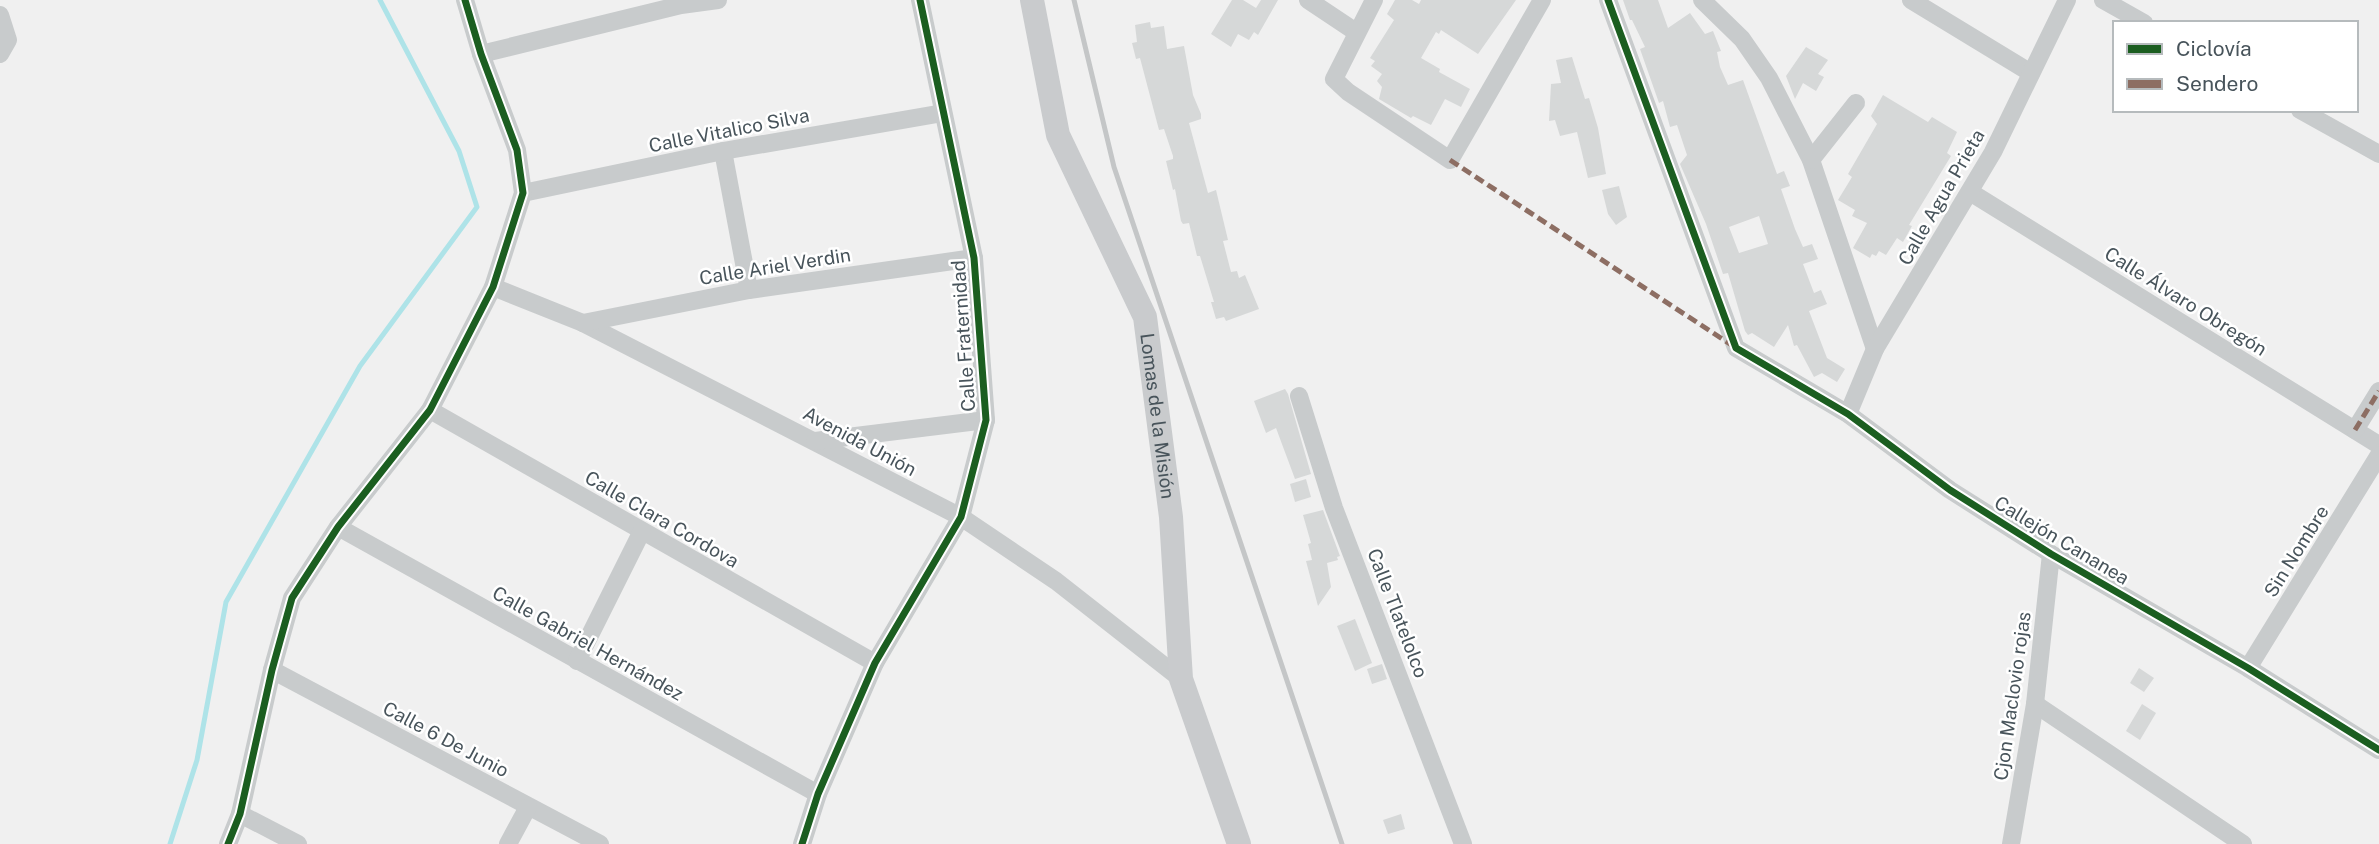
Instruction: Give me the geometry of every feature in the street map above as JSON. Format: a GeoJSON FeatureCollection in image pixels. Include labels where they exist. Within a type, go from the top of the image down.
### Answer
{"type":"FeatureCollection","features":[{"type":"Feature","properties":{"kind":"street"},"geometry":{"type":"LineString","coordinates":[[228,844],[240,814],[272,670],[292,598],[338,527],[430,410],[493,287],[523,193],[517,150],[481,54],[465,0]]}},
{"type":"Feature","properties":{"kind":"street"},"geometry":{"type":"LineString","coordinates":[[481,54],[681,3],[718,0]]}},
{"type":"Feature","properties":{"kind":"street","name":"Calle Fraternidad"},"geometry":{"type":"LineString","coordinates":[[802,844],[818,794],[875,663],[961,517],[986,420],[974,258],[920,0]]}},
{"type":"Feature","properties":{"kind":"street","name":"Lomas de la Misión"},"geometry":{"type":"LineString","coordinates":[[1032,0],[1058,135],[1145,317],[1171,517],[1181,678],[1239,844]]}},
{"type":"Feature","properties":{"kind":"street"},"geometry":{"type":"LineString","coordinates":[[1307,0],[1356,32]]}},
{"type":"Feature","properties":{"kind":"street"},"geometry":{"type":"LineString","coordinates":[[1374,0],[1334,79],[1348,92],[1450,160],[1542,0]]}},
{"type":"Feature","properties":{"kind":"street","name":"Callejón Cananea"},"geometry":{"type":"LineString","coordinates":[[1608,0],[1736,348],[1848,414],[1950,490],[2051,554],[2248,668],[2379,750]]}},
{"type":"Feature","properties":{"kind":"street"},"geometry":{"type":"LineString","coordinates":[[1702,0],[1742,39],[1762,68],[1811,160],[1875,349]]}},
{"type":"Feature","properties":{"kind":"street"},"geometry":{"type":"LineString","coordinates":[[1911,0],[2031,73]]}},
{"type":"Feature","properties":{"kind":"street","name":"Calle Agua Prieta"},"geometry":{"type":"LineString","coordinates":[[1848,414],[1875,349],[1993,152],[2067,0]]}},
{"type":"Feature","properties":{"kind":"street"},"geometry":{"type":"LineString","coordinates":[[2103,0],[2140,21]]}},
{"type":"Feature","properties":{"kind":"street"},"geometry":{"type":"LineString","coordinates":[[0,16],[8,40],[0,54]]}},
{"type":"Feature","properties":{"kind":"street"},"geometry":{"type":"LineString","coordinates":[[1811,160],[1856,103]]}},
{"type":"Feature","properties":{"kind":"street"},"geometry":{"type":"LineString","coordinates":[[2304,112],[2379,155]]}},
{"type":"Feature","properties":{"kind":"street","name":"Calle Vitalico Silva"},"geometry":{"type":"LineString","coordinates":[[523,193],[723,151],[943,113]]}},
{"type":"Feature","properties":{"kind":"street"},"geometry":{"type":"LineString","coordinates":[[723,151],[749,290]]}},
{"type":"Feature","properties":{"kind":"street","name":"Calle Álvaro Obregón"},"geometry":{"type":"LineString","coordinates":[[1970,191],[2379,445]]}},
{"type":"Feature","properties":{"kind":"street","name":"Calle Ariel Verdin"},"geometry":{"type":"LineString","coordinates":[[583,323],[749,290],[974,258]]}},
{"type":"Feature","properties":{"kind":"street","name":"Avenida Unión"},"geometry":{"type":"LineString","coordinates":[[493,287],[583,323],[961,517],[1056,581],[1181,678]]}},
{"type":"Feature","properties":{"kind":"street"},"geometry":{"type":"LineString","coordinates":[[2355,430],[2379,391]]}},
{"type":"Feature","properties":{"kind":"street","name":"Calle Tlatelolco"},"geometry":{"type":"LineString","coordinates":[[1299,396],[1334,508],[1463,844]]}},
{"type":"Feature","properties":{"kind":"street","name":"Calle Clara Cordova"},"geometry":{"type":"LineString","coordinates":[[430,410],[875,663]]}},
{"type":"Feature","properties":{"kind":"street"},"geometry":{"type":"LineString","coordinates":[[815,441],[986,420]]}},
{"type":"Feature","properties":{"kind":"street","name":"Sin Nombre"},"geometry":{"type":"LineString","coordinates":[[2248,668],[2379,455]]}},
{"type":"Feature","properties":{"kind":"street","name":"Calle Gabriel Hernández"},"geometry":{"type":"LineString","coordinates":[[338,527],[818,794]]}},
{"type":"Feature","properties":{"kind":"street"},"geometry":{"type":"LineString","coordinates":[[577,661],[642,531]]}},
{"type":"Feature","properties":{"kind":"street","name":"Cjon Maclovio rojas"},"geometry":{"type":"LineString","coordinates":[[2011,844],[2035,704],[2051,554]]}},
{"type":"Feature","properties":{"kind":"street","name":"Calle 6 De Junio"},"geometry":{"type":"LineString","coordinates":[[272,670],[600,844]]}},
{"type":"Feature","properties":{"kind":"street"},"geometry":{"type":"LineString","coordinates":[[2035,704],[2243,844]]}},
{"type":"Feature","properties":{"kind":"street"},"geometry":{"type":"LineString","coordinates":[[508,844],[528,807]]}},
{"type":"Feature","properties":{"kind":"street"},"geometry":{"type":"LineString","coordinates":[[240,814],[298,844]]}},
{"type":"Feature","properties":{"kind":"building"},"geometry":{"type":"Polygon","coordinates":[[[1232,0],[1243,0],[1256,8],[1261,0],[1278,0],[1258,35],[1254,32],[1249,40],[1238,34],[1231,47],[1211,34],[1232,0]]]}},
{"type":"Feature","properties":{"kind":"building"},"geometry":{"type":"Polygon","coordinates":[[[1395,0],[1412,0],[1419,4],[1421,0],[1516,0],[1478,54],[1441,30],[1439,34],[1436,32],[1421,58],[1440,69],[1439,72],[1470,89],[1461,107],[1445,99],[1431,125],[1413,116],[1411,118],[1379,99],[1382,87],[1377,81],[1382,74],[1371,66],[1375,61],[1370,58],[1394,20],[1387,14],[1395,0]]]}},
{"type":"Feature","properties":{"kind":"building"},"geometry":{"type":"Polygon","coordinates":[[[1623,0],[1658,0],[1668,28],[1690,13],[1705,34],[1713,31],[1721,51],[1717,52],[1720,67],[1728,85],[1743,80],[1777,174],[1784,171],[1790,186],[1781,189],[1795,229],[1803,247],[1812,244],[1818,259],[1803,264],[1814,293],[1821,290],[1827,304],[1809,311],[1827,358],[1845,369],[1837,382],[1822,373],[1814,377],[1797,345],[1794,346],[1788,325],[1774,347],[1745,331],[1728,273],[1723,274],[1706,224],[1680,164],[1687,155],[1677,125],[1670,127],[1663,101],[1659,103],[1640,49],[1645,47],[1630,20],[1623,0]],[[1759,216],[1729,227],[1739,253],[1768,244],[1759,216]]]}},
{"type":"Feature","properties":{"kind":"building"},"geometry":{"type":"Polygon","coordinates":[[[1150,22],[1151,28],[1164,26],[1167,49],[1184,46],[1193,95],[1201,114],[1201,119],[1189,123],[1208,193],[1216,190],[1228,240],[1223,241],[1231,272],[1237,271],[1239,278],[1245,275],[1259,309],[1226,321],[1224,317],[1216,319],[1211,302],[1214,302],[1200,256],[1197,256],[1189,223],[1183,224],[1181,221],[1166,161],[1173,159],[1173,156],[1164,129],[1159,130],[1140,58],[1136,59],[1132,43],[1137,42],[1135,25],[1150,22]]]}},
{"type":"Feature","properties":{"kind":"building"},"geometry":{"type":"Polygon","coordinates":[[[1806,47],[1828,60],[1818,74],[1824,77],[1816,91],[1803,83],[1795,99],[1786,76],[1806,47]]]}},
{"type":"Feature","properties":{"kind":"building"},"geometry":{"type":"Polygon","coordinates":[[[1572,57],[1585,99],[1589,98],[1598,128],[1606,174],[1588,178],[1577,132],[1560,136],[1555,120],[1549,121],[1551,84],[1561,83],[1556,60],[1572,57]]]}},
{"type":"Feature","properties":{"kind":"building"},"geometry":{"type":"Polygon","coordinates":[[[1883,95],[1928,122],[1932,117],[1957,132],[1947,153],[1951,156],[1909,225],[1912,226],[1903,242],[1897,238],[1886,255],[1879,251],[1876,256],[1872,254],[1870,258],[1853,248],[1867,223],[1852,216],[1855,210],[1838,200],[1852,177],[1848,174],[1877,124],[1871,116],[1883,95]]]}},
{"type":"Feature","properties":{"kind":"building"},"geometry":{"type":"Polygon","coordinates":[[[1619,186],[1627,217],[1616,225],[1608,214],[1602,190],[1619,186]]]}},
{"type":"Feature","properties":{"kind":"building"},"geometry":{"type":"Polygon","coordinates":[[[1285,389],[1311,474],[1295,479],[1276,428],[1266,433],[1254,401],[1285,389]]]}},
{"type":"Feature","properties":{"kind":"building"},"geometry":{"type":"Polygon","coordinates":[[[1306,479],[1311,497],[1295,502],[1290,484],[1306,479]]]}},
{"type":"Feature","properties":{"kind":"building"},"geometry":{"type":"Polygon","coordinates":[[[1323,510],[1340,556],[1337,557],[1338,560],[1327,563],[1331,587],[1318,606],[1306,561],[1312,560],[1308,544],[1311,543],[1303,515],[1323,510]]]}},
{"type":"Feature","properties":{"kind":"building"},"geometry":{"type":"Polygon","coordinates":[[[1355,619],[1372,663],[1355,671],[1337,626],[1355,619]]]}},
{"type":"Feature","properties":{"kind":"building"},"geometry":{"type":"Polygon","coordinates":[[[1382,664],[1387,679],[1372,684],[1367,669],[1382,664]]]}},
{"type":"Feature","properties":{"kind":"building"},"geometry":{"type":"Polygon","coordinates":[[[2139,668],[2154,678],[2144,692],[2130,683],[2139,668]]]}},
{"type":"Feature","properties":{"kind":"building"},"geometry":{"type":"Polygon","coordinates":[[[2142,704],[2156,713],[2140,740],[2126,731],[2142,704]]]}},
{"type":"Feature","properties":{"kind":"building"},"geometry":{"type":"Polygon","coordinates":[[[1401,814],[1405,829],[1388,834],[1383,820],[1401,814]]]}},
{"type":"Feature","properties":{"kind":"waterway"},"geometry":{"type":"LineString","coordinates":[[170,844],[197,760],[226,602],[360,366],[477,207],[459,151],[380,0]]}},
{"type":"Feature","properties":{"kind":"railway"},"geometry":{"type":"LineString","coordinates":[[1074,0],[1114,167],[1342,844]]}},
{"type":"Feature","properties":{"kind":"marked path"},"geometry":{"type":"LineString","coordinates":[[1450,160],[1733,346]]}},
{"type":"Feature","properties":{"kind":"marked path"},"geometry":{"type":"LineString","coordinates":[[2355,430],[2379,391]]}},
{"type":"Feature","properties":{"kind":"cycle path"},"geometry":{"type":"LineString","coordinates":[[228,844],[240,814],[272,670],[292,598],[338,527],[430,410],[493,287],[523,193],[517,150],[481,54],[465,0]]}},
{"type":"Feature","properties":{"kind":"cycle path"},"geometry":{"type":"LineString","coordinates":[[802,844],[818,794],[875,663],[961,517],[986,420],[974,258],[920,0]]}},
{"type":"Feature","properties":{"kind":"cycle path"},"geometry":{"type":"LineString","coordinates":[[1608,0],[1736,348],[1848,414],[1950,490],[2051,554],[2248,668],[2379,750]]}}]}
